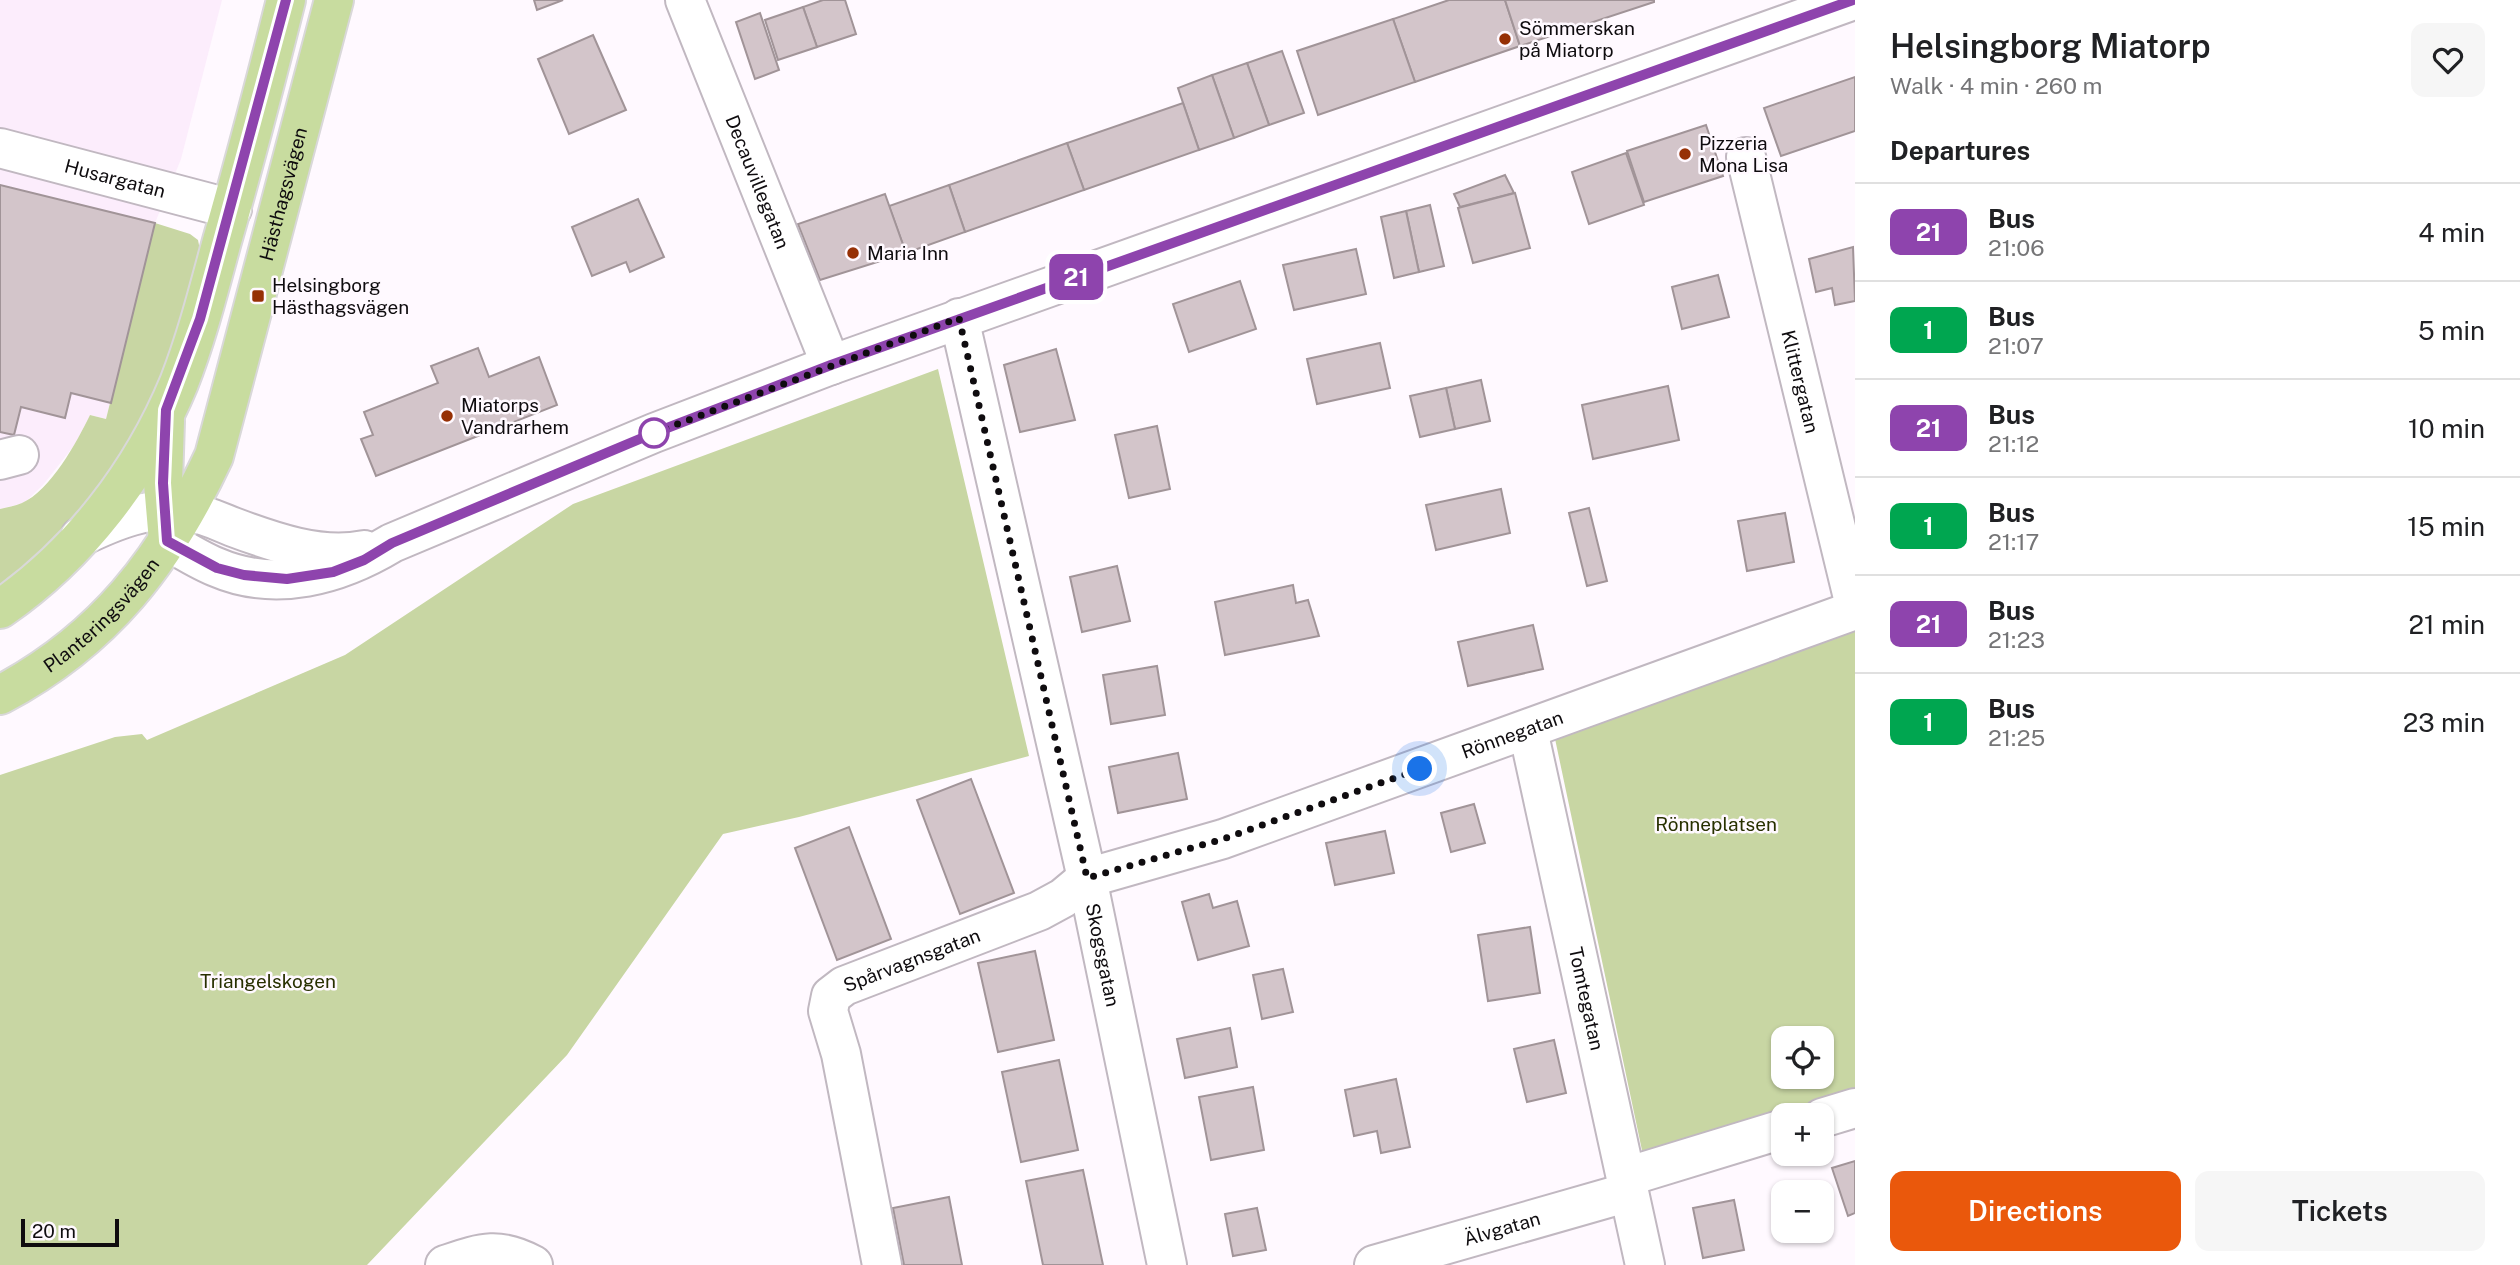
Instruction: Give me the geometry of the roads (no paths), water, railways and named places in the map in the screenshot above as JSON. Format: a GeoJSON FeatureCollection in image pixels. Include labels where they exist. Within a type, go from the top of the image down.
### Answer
{"type":"FeatureCollection","features":[{"type":"Feature","properties":{"kind":"main road"},"geometry":{"type":"LineString","coordinates":[[0,609],[34,583],[80,537],[129,477],[154,436],[190,353],[232,209],[286,0]]}},
{"type":"Feature","properties":{"kind":"main road","name":"Hästhagsvägen"},"geometry":{"type":"LineString","coordinates":[[173,521],[214,456],[334,0]]}},
{"type":"Feature","properties":{"kind":"main road"},"geometry":{"type":"LineString","coordinates":[[166,410],[173,521]]}},
{"type":"Feature","properties":{"kind":"main road","name":"Planteringsvägen"},"geometry":{"type":"LineString","coordinates":[[0,695],[64,656],[108,619],[137,586],[173,521]]}},
{"type":"Feature","properties":{"kind":"street","name":"Decauvillegatan"},"geometry":{"type":"LineString","coordinates":[[685,0],[831,365]]}},
{"type":"Feature","properties":{"kind":"street","name":"Planteringsvägen"},"geometry":{"type":"LineString","coordinates":[[173,521],[217,568],[287,579],[333,572],[364,560],[392,543],[654,433],[831,365],[1808,8],[1854,0]]}},
{"type":"Feature","properties":{"kind":"street","name":"Husargatan"},"geometry":{"type":"LineString","coordinates":[[0,148],[232,209]]}},
{"type":"Feature","properties":{"kind":"street","name":"Klittergatan"},"geometry":{"type":"LineString","coordinates":[[1746,157],[1855,608]]}},
{"type":"Feature","properties":{"kind":"street","name":"Skogsgatan"},"geometry":{"type":"LineString","coordinates":[[959,318],[1087,878],[1167,1265]]}},
{"type":"Feature","properties":{"kind":"street"},"geometry":{"type":"LineString","coordinates":[[80,537],[110,523],[173,521]]}},
{"type":"Feature","properties":{"kind":"street","name":"Rönnegatan"},"geometry":{"type":"LineString","coordinates":[[1087,878],[1223,839],[1528,730],[1855,608]]}},
{"type":"Feature","properties":{"kind":"street","name":"Tomtegatan"},"geometry":{"type":"LineString","coordinates":[[1528,730],[1645,1265]]}},
{"type":"Feature","properties":{"kind":"street","name":"Spårvagnsgatan"},"geometry":{"type":"LineString","coordinates":[[882,1265],[841,1054],[828,1011],[831,996],[845,986],[1039,911],[1063,898],[1087,878]]}},
{"type":"Feature","properties":{"kind":"street"},"geometry":{"type":"LineString","coordinates":[[1834,1114],[1855,1108]]}},
{"type":"Feature","properties":{"kind":"street","name":"Älvgatan"},"geometry":{"type":"LineString","coordinates":[[1374,1265],[1628,1184],[1771,1133]]}},
{"type":"Feature","properties":{"kind":"street"},"geometry":{"type":"LineString","coordinates":[[445,1265],[484,1252],[513,1254],[533,1265]]}},
{"type":"Feature","properties":{"kind":"place","name":"Sömmerskan på Miatorp"},"geometry":{"type":"Point","coordinates":[1505,39]}},
{"type":"Feature","properties":{"kind":"place","name":"Pizzeria Mona Lisa"},"geometry":{"type":"Point","coordinates":[1685,154]}},
{"type":"Feature","properties":{"kind":"place","name":"Maria Inn"},"geometry":{"type":"Point","coordinates":[853,253]}},
{"type":"Feature","properties":{"kind":"place","name":"Helsingborg Hästhagsvägen"},"geometry":{"type":"Point","coordinates":[258,296]}},
{"type":"Feature","properties":{"kind":"place","name":"Miatorps Vandrarhem"},"geometry":{"type":"Point","coordinates":[447,416]}},
{"type":"Feature","properties":{"kind":"park label","name":"Rönneplatsen"},"geometry":{"type":"Point","coordinates":[1716,824]}},
{"type":"Feature","properties":{"kind":"park label","name":"Triangelskogen"},"geometry":{"type":"Point","coordinates":[268,981]}}]}
